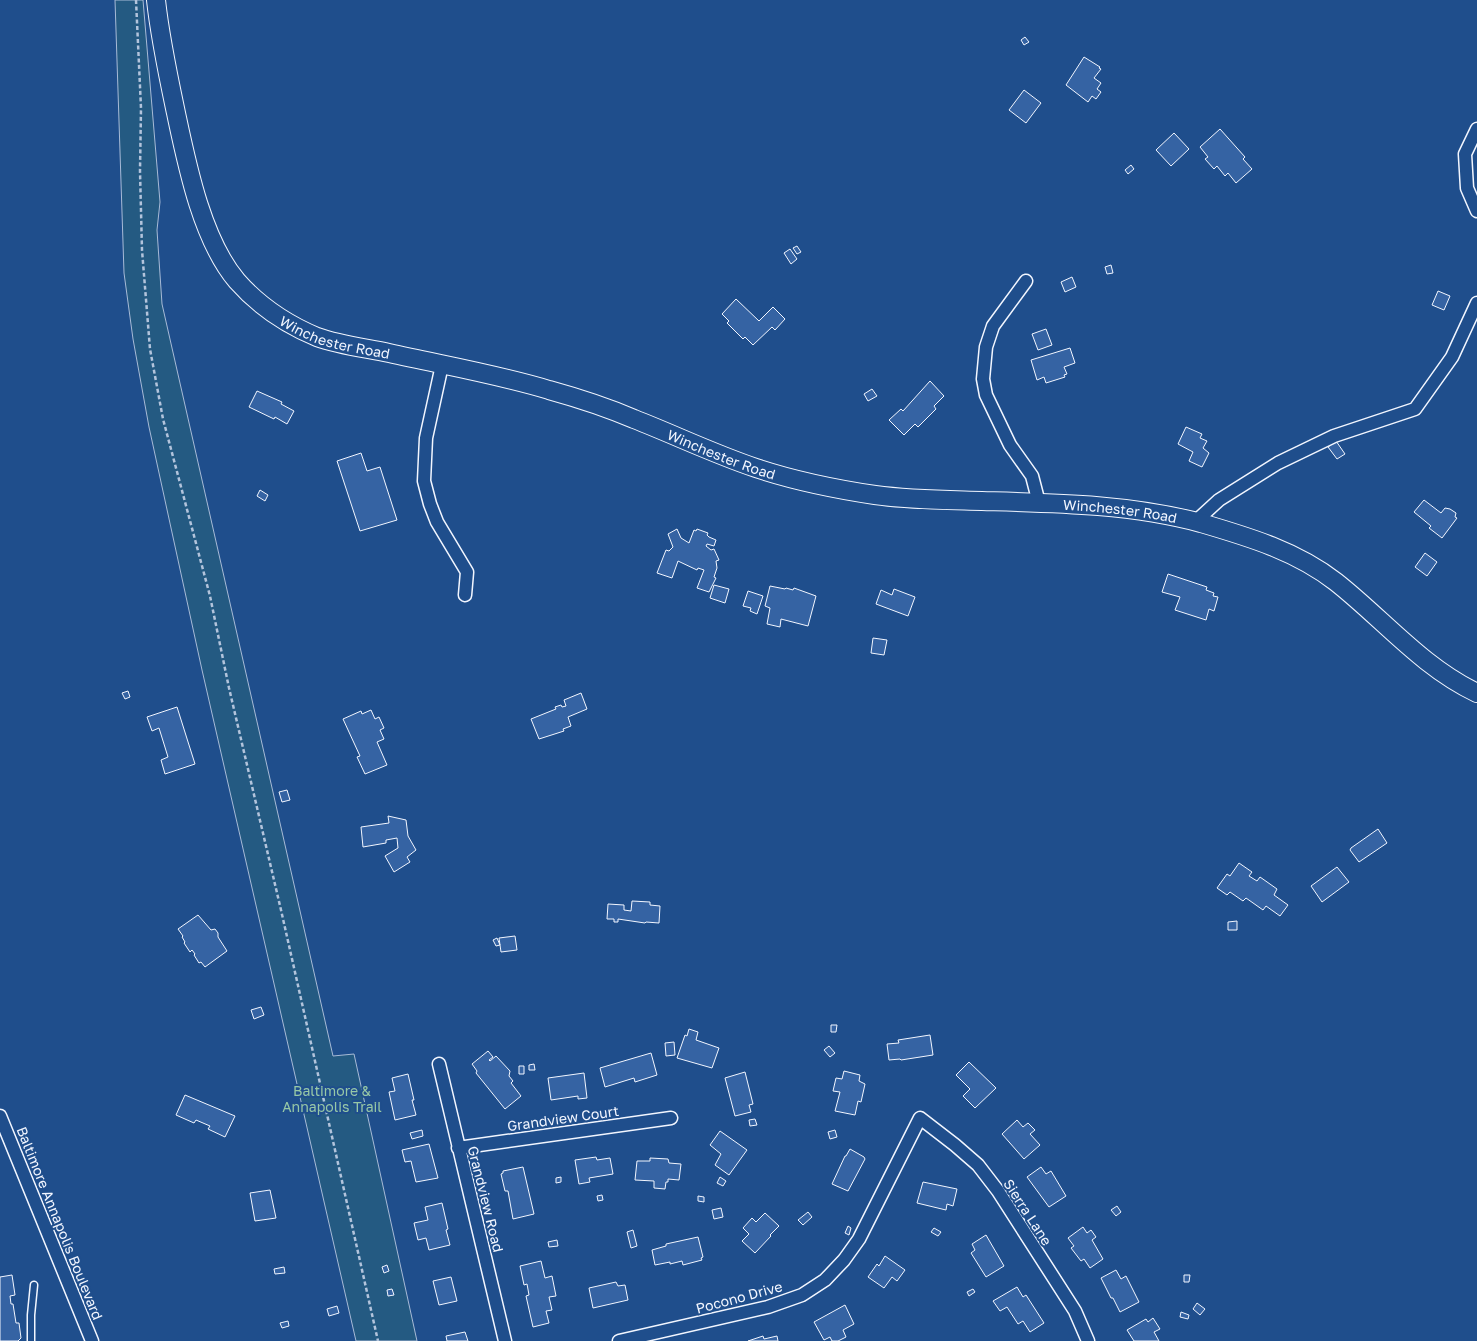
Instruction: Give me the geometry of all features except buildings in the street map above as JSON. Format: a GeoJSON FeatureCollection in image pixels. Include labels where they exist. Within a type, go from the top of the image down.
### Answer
{"type":"FeatureCollection","features":[{"type":"Feature","properties":{"kind":"street","name":"Winchester Road"},"geometry":{"type":"LineString","coordinates":[[156,0],[168,75],[191,177],[210,233],[228,269],[252,296],[283,320],[302,330],[322,339],[526,383],[576,398],[632,418],[726,458],[791,479],[899,498],[1114,507],[1195,522],[1254,539],[1313,566],[1335,582],[1435,669],[1477,693]]}},
{"type":"Feature","properties":{"kind":"street"},"geometry":{"type":"LineString","coordinates":[[1477,129],[1465,154],[1467,188],[1477,211]]}},
{"type":"Feature","properties":{"kind":"street"},"geometry":{"type":"LineString","coordinates":[[1026,281],[993,326],[986,346],[983,379],[986,395],[1010,445],[1032,476],[1039,503]]}},
{"type":"Feature","properties":{"kind":"street"},"geometry":{"type":"LineString","coordinates":[[1195,522],[1219,500],[1278,463],[1334,436],[1415,409],[1452,357],[1477,303]]}},
{"type":"Feature","properties":{"kind":"street"},"geometry":{"type":"LineString","coordinates":[[442,365],[426,438],[424,481],[437,522],[467,572],[465,595]]}},
{"type":"Feature","properties":{"kind":"street","name":"Grandview Road"},"geometry":{"type":"LineString","coordinates":[[439,1064],[505,1341]]}},
{"type":"Feature","properties":{"kind":"street","name":"Baltimore Annapolis Boulevard"},"geometry":{"type":"LineString","coordinates":[[0,1116],[92,1341]]}},
{"type":"Feature","properties":{"kind":"street","name":"Grandview Court"},"geometry":{"type":"LineString","coordinates":[[458,1148],[671,1118]]}},
{"type":"Feature","properties":{"kind":"street","name":"Pocono Drive"},"geometry":{"type":"LineString","coordinates":[[619,1341],[768,1307],[802,1295],[825,1280],[844,1260],[859,1239],[920,1118]]}},
{"type":"Feature","properties":{"kind":"street","name":"Sierra Lane"},"geometry":{"type":"LineString","coordinates":[[920,1118],[978,1165],[998,1191],[1075,1311],[1088,1341]]}},
{"type":"Feature","properties":{"kind":"lane"},"geometry":{"type":"LineString","coordinates":[[31,1341],[34,1285]]}},
{"type":"Feature","properties":{"kind":"path"},"geometry":{"type":"LineString","coordinates":[[136,0],[141,108],[142,250],[152,358],[163,419],[210,596],[229,688],[282,910],[378,1341]]}},
{"type":"Feature","properties":{"kind":"green space","name":"Baltimore & Annapolis Trail"},"geometry":{"type":"Polygon","coordinates":[[[115,0],[143,0],[160,202],[157,230],[162,304],[333,1056],[354,1054],[417,1341],[356,1341],[202,670],[149,427],[133,339],[124,273],[115,0]]]}}]}
